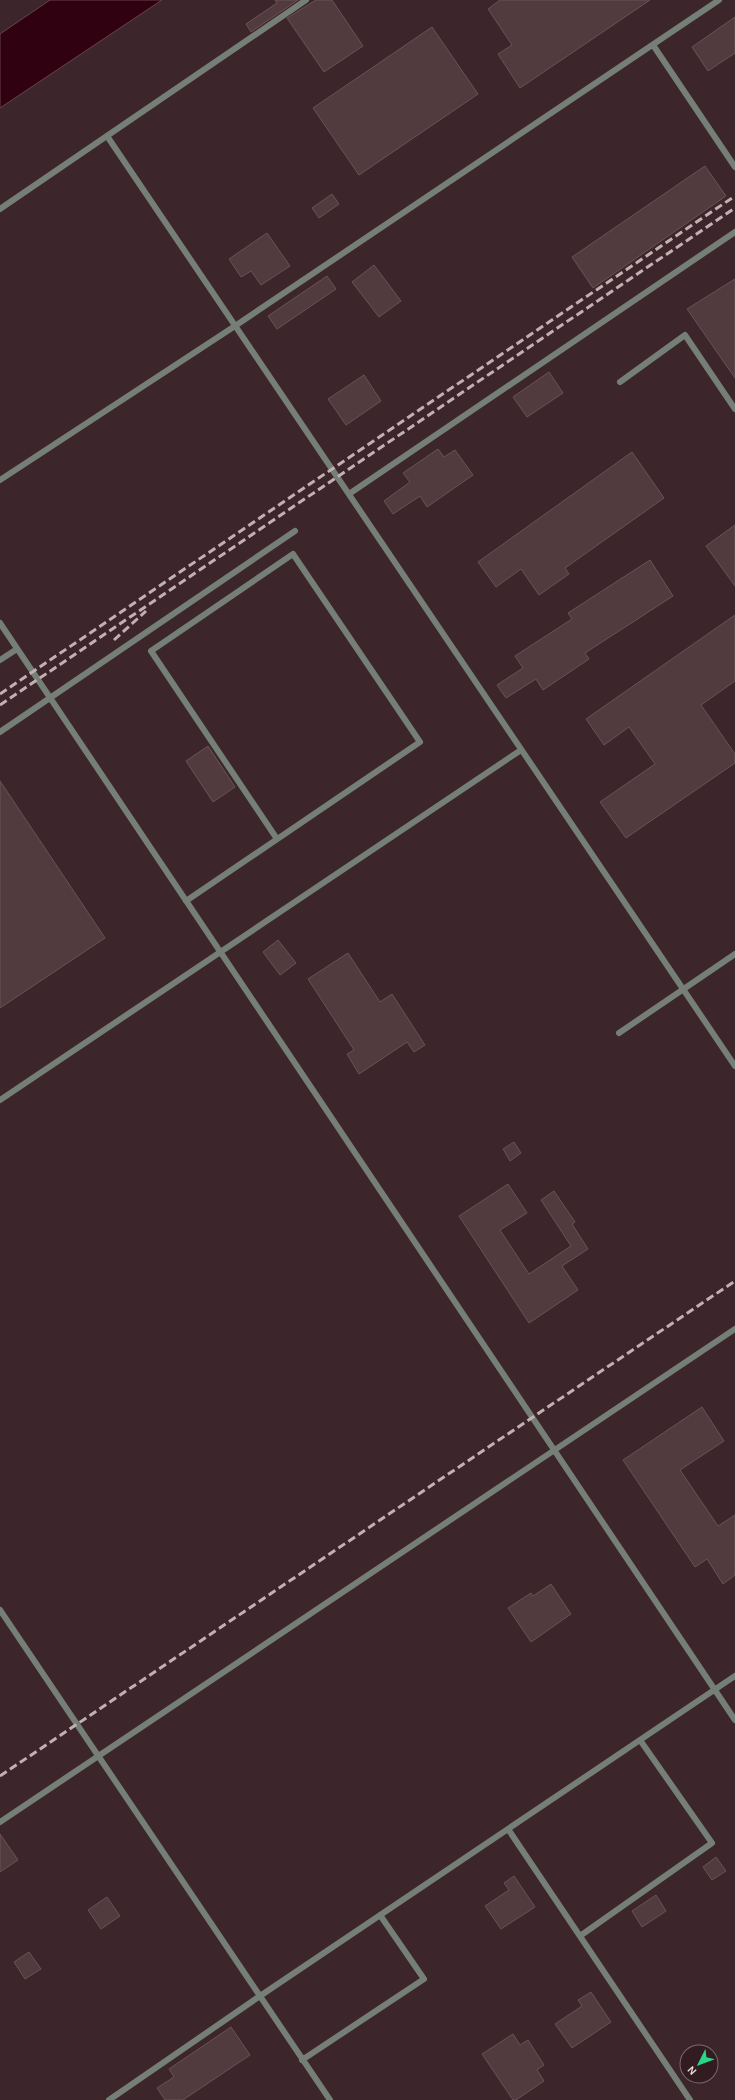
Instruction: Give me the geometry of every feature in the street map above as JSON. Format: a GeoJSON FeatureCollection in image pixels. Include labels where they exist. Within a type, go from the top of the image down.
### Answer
{"type":"FeatureCollection","features":[{"type":"Feature","properties":{"kind":"lane"},"geometry":{"type":"LineString","coordinates":[[0,209],[306,0]]}},
{"type":"Feature","properties":{"kind":"lane"},"geometry":{"type":"LineString","coordinates":[[0,480],[235,326],[719,0]]}},
{"type":"Feature","properties":{"kind":"lane"},"geometry":{"type":"LineString","coordinates":[[653,45],[735,167]]}},
{"type":"Feature","properties":{"kind":"lane"},"geometry":{"type":"LineString","coordinates":[[107,136],[735,1066]]}},
{"type":"Feature","properties":{"kind":"lane"},"geometry":{"type":"LineString","coordinates":[[348,494],[735,232]]}},
{"type":"Feature","properties":{"kind":"lane"},"geometry":{"type":"LineString","coordinates":[[620,382],[685,335],[735,409]]}},
{"type":"Feature","properties":{"kind":"lane"},"geometry":{"type":"LineString","coordinates":[[0,732],[295,531]]}},
{"type":"Feature","properties":{"kind":"lane"},"geometry":{"type":"LineString","coordinates":[[186,901],[420,742],[293,554],[151,651],[277,839]]}},
{"type":"Feature","properties":{"kind":"lane"},"geometry":{"type":"LineString","coordinates":[[0,623],[735,1720]]}},
{"type":"Feature","properties":{"kind":"lane"},"geometry":{"type":"LineString","coordinates":[[0,660],[17,649]]}},
{"type":"Feature","properties":{"kind":"lane"},"geometry":{"type":"LineString","coordinates":[[0,1100],[521,750]]}},
{"type":"Feature","properties":{"kind":"lane"},"geometry":{"type":"LineString","coordinates":[[619,1033],[735,954]]}},
{"type":"Feature","properties":{"kind":"lane"},"geometry":{"type":"LineString","coordinates":[[0,1822],[735,1329]]}},
{"type":"Feature","properties":{"kind":"lane"},"geometry":{"type":"LineString","coordinates":[[0,1610],[330,2100]]}},
{"type":"Feature","properties":{"kind":"lane"},"geometry":{"type":"LineString","coordinates":[[109,2100],[260,1996],[735,1676]]}},
{"type":"Feature","properties":{"kind":"lane"},"geometry":{"type":"LineString","coordinates":[[580,1936],[712,1843],[640,1740]]}},
{"type":"Feature","properties":{"kind":"lane"},"geometry":{"type":"LineString","coordinates":[[508,1829],[690,2100]]}},
{"type":"Feature","properties":{"kind":"lane"},"geometry":{"type":"LineString","coordinates":[[302,2060],[424,1979],[380,1915]]}},
{"type":"Feature","properties":{"kind":"shaded area"},"geometry":{"type":"Polygon","coordinates":[[[50,0],[162,0],[0,108],[0,34],[50,0]]]}},
{"type":"Feature","properties":{"kind":"building"},"geometry":{"type":"Polygon","coordinates":[[[275,0],[298,0],[251,32],[246,24],[277,3],[275,0]]]}},
{"type":"Feature","properties":{"kind":"building"},"geometry":{"type":"Polygon","coordinates":[[[316,0],[332,0],[363,46],[324,72],[287,18],[316,0]]]}},
{"type":"Feature","properties":{"kind":"building"},"geometry":{"type":"Polygon","coordinates":[[[500,0],[650,0],[520,88],[498,54],[512,45],[488,9],[500,0]]]}},
{"type":"Feature","properties":{"kind":"building"},"geometry":{"type":"Polygon","coordinates":[[[735,17],[735,53],[708,71],[692,47],[735,17]]]}},
{"type":"Feature","properties":{"kind":"building"},"geometry":{"type":"Polygon","coordinates":[[[432,27],[478,94],[359,175],[313,108],[432,27]]]}},
{"type":"Feature","properties":{"kind":"building"},"geometry":{"type":"Polygon","coordinates":[[[705,166],[726,196],[593,288],[572,257],[705,166]]]}},
{"type":"Feature","properties":{"kind":"building"},"geometry":{"type":"Polygon","coordinates":[[[332,194],[339,204],[319,218],[312,208],[332,194]]]}},
{"type":"Feature","properties":{"kind":"building"},"geometry":{"type":"Polygon","coordinates":[[[267,233],[290,266],[261,285],[251,271],[241,277],[229,259],[267,233]]]}},
{"type":"Feature","properties":{"kind":"building"},"geometry":{"type":"Polygon","coordinates":[[[374,265],[401,301],[379,317],[352,282],[374,265]]]}},
{"type":"Feature","properties":{"kind":"building"},"geometry":{"type":"Polygon","coordinates":[[[327,276],[336,289],[277,329],[268,316],[327,276]]]}},
{"type":"Feature","properties":{"kind":"building"},"geometry":{"type":"Polygon","coordinates":[[[735,279],[735,378],[687,309],[735,279]]]}},
{"type":"Feature","properties":{"kind":"building"},"geometry":{"type":"Polygon","coordinates":[[[549,372],[563,393],[527,417],[513,397],[549,372]]]}},
{"type":"Feature","properties":{"kind":"building"},"geometry":{"type":"Polygon","coordinates":[[[364,375],[381,401],[346,425],[328,399],[364,375]]]}},
{"type":"Feature","properties":{"kind":"building"},"geometry":{"type":"Polygon","coordinates":[[[438,449],[444,457],[455,450],[473,475],[427,507],[420,496],[393,514],[384,501],[410,482],[403,473],[438,449]]]}},
{"type":"Feature","properties":{"kind":"building"},"geometry":{"type":"Polygon","coordinates":[[[632,452],[664,498],[565,568],[569,574],[539,595],[521,569],[496,587],[478,562],[632,452]]]}},
{"type":"Feature","properties":{"kind":"building"},"geometry":{"type":"Polygon","coordinates":[[[735,525],[735,586],[706,546],[735,525]]]}},
{"type":"Feature","properties":{"kind":"building"},"geometry":{"type":"Polygon","coordinates":[[[650,560],[673,596],[585,653],[589,659],[543,690],[536,679],[506,698],[497,685],[523,668],[515,656],[572,619],[568,613],[650,560]]]}},
{"type":"Feature","properties":{"kind":"building"},"geometry":{"type":"Polygon","coordinates":[[[735,615],[735,681],[701,705],[735,754],[735,763],[626,838],[600,802],[655,764],[629,727],[604,745],[586,719],[735,615]]]}},
{"type":"Feature","properties":{"kind":"building"},"geometry":{"type":"Polygon","coordinates":[[[208,746],[235,787],[213,802],[186,761],[208,746]]]}},
{"type":"Feature","properties":{"kind":"building"},"geometry":{"type":"Polygon","coordinates":[[[0,781],[105,938],[0,1008],[0,781]]]}},
{"type":"Feature","properties":{"kind":"building"},"geometry":{"type":"Polygon","coordinates":[[[278,940],[296,963],[280,975],[263,952],[278,940]]]}},
{"type":"Feature","properties":{"kind":"building"},"geometry":{"type":"Polygon","coordinates":[[[348,953],[380,1002],[392,994],[425,1045],[414,1052],[407,1042],[359,1074],[347,1054],[354,1050],[308,979],[348,953]]]}},
{"type":"Feature","properties":{"kind":"building"},"geometry":{"type":"Polygon","coordinates":[[[514,1142],[521,1153],[510,1161],[503,1149],[514,1142]]]}},
{"type":"Feature","properties":{"kind":"building"},"geometry":{"type":"Polygon","coordinates":[[[508,1184],[527,1213],[500,1230],[529,1274],[571,1246],[541,1200],[554,1191],[575,1222],[572,1224],[588,1249],[562,1266],[578,1290],[529,1323],[459,1216],[508,1184]]]}},
{"type":"Feature","properties":{"kind":"building"},"geometry":{"type":"Polygon","coordinates":[[[702,1407],[724,1441],[680,1470],[718,1526],[735,1515],[735,1575],[723,1584],[707,1559],[695,1567],[623,1460],[702,1407]]]}},
{"type":"Feature","properties":{"kind":"building"},"geometry":{"type":"Polygon","coordinates":[[[551,1584],[571,1614],[531,1642],[508,1608],[531,1593],[533,1596],[551,1584]]]}},
{"type":"Feature","properties":{"kind":"building"},"geometry":{"type":"Polygon","coordinates":[[[0,1834],[18,1860],[0,1872],[0,1834]]]}},
{"type":"Feature","properties":{"kind":"building"},"geometry":{"type":"Polygon","coordinates":[[[716,1857],[726,1871],[712,1880],[703,1867],[716,1857]]]}},
{"type":"Feature","properties":{"kind":"building"},"geometry":{"type":"Polygon","coordinates":[[[514,1876],[535,1907],[501,1929],[485,1906],[509,1890],[504,1883],[514,1876]]]}},
{"type":"Feature","properties":{"kind":"building"},"geometry":{"type":"Polygon","coordinates":[[[656,1895],[666,1911],[642,1927],[632,1911],[656,1895]]]}},
{"type":"Feature","properties":{"kind":"building"},"geometry":{"type":"Polygon","coordinates":[[[107,1897],[120,1916],[101,1929],[88,1910],[107,1897]]]}},
{"type":"Feature","properties":{"kind":"building"},"geometry":{"type":"Polygon","coordinates":[[[29,1952],[41,1969],[25,1979],[14,1962],[29,1952]]]}},
{"type":"Feature","properties":{"kind":"building"},"geometry":{"type":"Polygon","coordinates":[[[591,1992],[611,2022],[572,2048],[555,2024],[582,2006],[578,2000],[591,1992]]]}},
{"type":"Feature","properties":{"kind":"building"},"geometry":{"type":"Polygon","coordinates":[[[231,2027],[250,2055],[183,2100],[165,2100],[157,2088],[174,2077],[169,2069],[231,2027]]]}},
{"type":"Feature","properties":{"kind":"building"},"geometry":{"type":"Polygon","coordinates":[[[513,2034],[520,2045],[528,2040],[544,2065],[537,2070],[544,2081],[516,2100],[513,2100],[482,2054],[513,2034]]]}},
{"type":"Feature","properties":{"kind":"railway"},"geometry":{"type":"LineString","coordinates":[[0,694],[735,196]]}},
{"type":"Feature","properties":{"kind":"railway"},"geometry":{"type":"LineString","coordinates":[[0,705],[735,208]]}},
{"type":"Feature","properties":{"kind":"railway"},"geometry":{"type":"LineString","coordinates":[[114,640],[146,611]]}},
{"type":"Feature","properties":{"kind":"railway"},"geometry":{"type":"LineString","coordinates":[[0,1776],[735,1281]]}}]}
